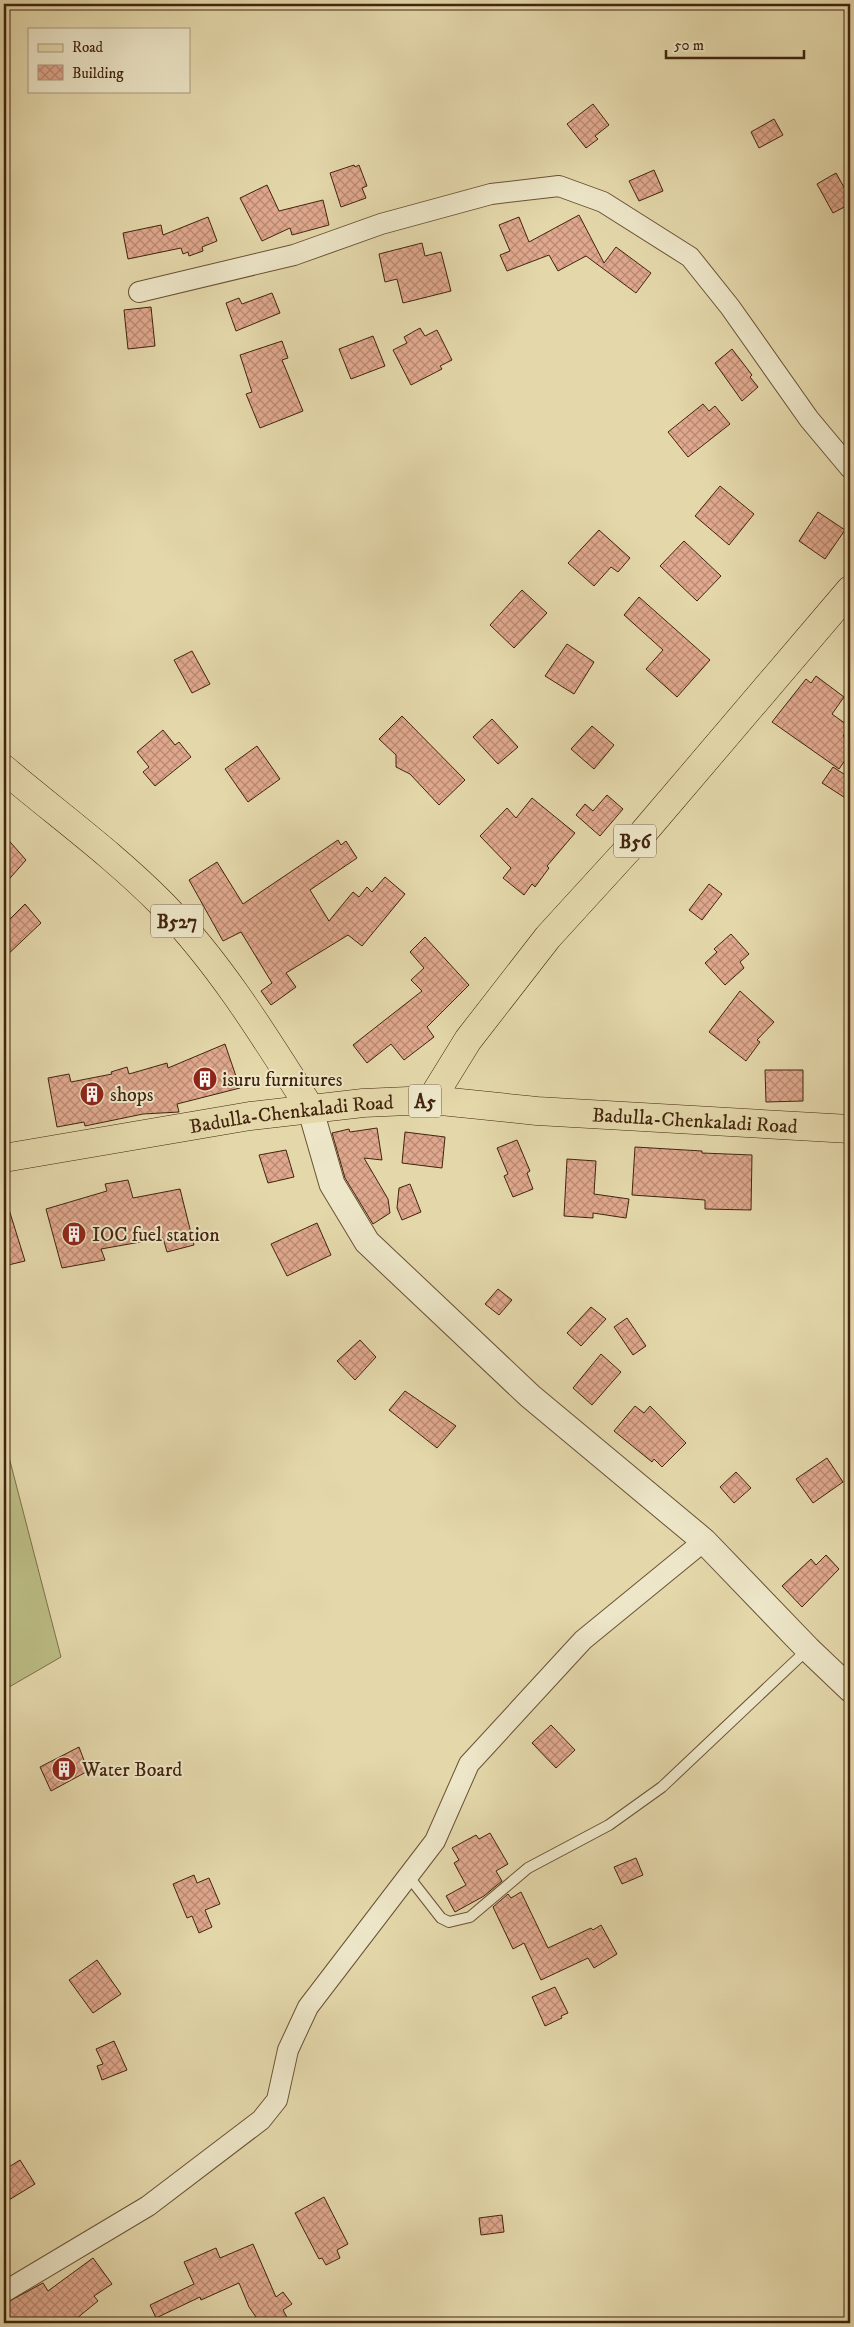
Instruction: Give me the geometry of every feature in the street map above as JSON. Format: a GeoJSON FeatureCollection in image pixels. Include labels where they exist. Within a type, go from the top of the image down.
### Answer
{"type":"FeatureCollection","features":[{"type":"Feature","properties":{"kind":"main road","name":"B56"},"geometry":{"type":"LineString","coordinates":[[431,1100],[468,1040],[548,937],[642,833],[850,590]]}},
{"type":"Feature","properties":{"kind":"main road","name":"B527"},"geometry":{"type":"LineString","coordinates":[[4,769],[130,874],[163,905],[223,977],[257,1024],[310,1108]]}},
{"type":"Feature","properties":{"kind":"main road","name":"Badulla-Chenkaladi Road"},"geometry":{"type":"LineString","coordinates":[[4,1158],[250,1116],[310,1108],[431,1100],[537,1111],[850,1129]]}},
{"type":"Feature","properties":{"kind":"street"},"geometry":{"type":"LineString","coordinates":[[139,292],[294,255],[381,224],[490,194],[559,186],[603,202],[690,257],[730,307],[809,419],[850,468]]}},
{"type":"Feature","properties":{"kind":"street"},"geometry":{"type":"LineString","coordinates":[[310,1108],[332,1184],[367,1242],[530,1396],[704,1541],[808,1649],[850,1689]]}},
{"type":"Feature","properties":{"kind":"street"},"geometry":{"type":"LineString","coordinates":[[4,2292],[148,2206],[261,2120],[277,2100],[288,2050],[308,2007],[435,1841],[470,1764],[489,1740],[583,1640],[704,1541]]}},
{"type":"Feature","properties":{"kind":"lane"},"geometry":{"type":"LineString","coordinates":[[409,1877],[441,1918],[449,1922],[470,1917],[528,1868],[610,1825],[662,1787],[808,1649]]}},
{"type":"Feature","properties":{"kind":"green space"},"geometry":{"type":"Polygon","coordinates":[[[4,1438],[61,1657],[4,1690],[4,1438]]]}},
{"type":"Feature","properties":{"kind":"building"},"geometry":{"type":"Polygon","coordinates":[[[593,104],[609,125],[595,136],[598,139],[586,148],[567,124],[593,104]]]}},
{"type":"Feature","properties":{"kind":"building"},"geometry":{"type":"Polygon","coordinates":[[[774,119],[783,135],[759,148],[751,132],[774,119]]]}},
{"type":"Feature","properties":{"kind":"building"},"geometry":{"type":"Polygon","coordinates":[[[354,165],[355,167],[359,165],[367,186],[362,188],[366,198],[341,207],[330,173],[354,165]]]}},
{"type":"Feature","properties":{"kind":"building"},"geometry":{"type":"Polygon","coordinates":[[[654,170],[663,191],[639,201],[629,181],[654,170]]]}},
{"type":"Feature","properties":{"kind":"building"},"geometry":{"type":"Polygon","coordinates":[[[836,173],[850,198],[850,204],[833,213],[817,184],[836,173]]]}},
{"type":"Feature","properties":{"kind":"building"},"geometry":{"type":"Polygon","coordinates":[[[267,185],[279,211],[323,200],[329,225],[292,235],[290,228],[262,241],[240,198],[267,185]]]}},
{"type":"Feature","properties":{"kind":"building"},"geometry":{"type":"Polygon","coordinates":[[[579,215],[604,263],[616,247],[651,273],[636,293],[586,256],[558,271],[549,255],[507,271],[500,255],[510,251],[499,225],[519,217],[529,242],[579,215]]]}},
{"type":"Feature","properties":{"kind":"building"},"geometry":{"type":"Polygon","coordinates":[[[208,217],[217,241],[202,247],[203,251],[189,256],[188,252],[183,254],[181,248],[128,259],[123,233],[161,225],[163,235],[208,217]]]}},
{"type":"Feature","properties":{"kind":"building"},"geometry":{"type":"Polygon","coordinates":[[[422,243],[425,256],[441,252],[451,291],[403,303],[397,279],[385,282],[379,254],[422,243]]]}},
{"type":"Feature","properties":{"kind":"building"},"geometry":{"type":"Polygon","coordinates":[[[272,293],[280,313],[236,331],[226,303],[239,298],[242,304],[272,293]]]}},
{"type":"Feature","properties":{"kind":"building"},"geometry":{"type":"Polygon","coordinates":[[[151,307],[155,346],[128,349],[124,310],[151,307]]]}},
{"type":"Feature","properties":{"kind":"building"},"geometry":{"type":"Polygon","coordinates":[[[420,328],[425,336],[437,330],[452,360],[440,366],[442,369],[411,385],[393,350],[407,343],[404,337],[420,328]]]}},
{"type":"Feature","properties":{"kind":"building"},"geometry":{"type":"Polygon","coordinates":[[[373,336],[385,366],[351,379],[339,349],[373,336]]]}},
{"type":"Feature","properties":{"kind":"building"},"geometry":{"type":"Polygon","coordinates":[[[282,341],[288,358],[282,360],[303,411],[260,428],[246,394],[252,392],[240,355],[282,341]]]}},
{"type":"Feature","properties":{"kind":"building"},"geometry":{"type":"Polygon","coordinates":[[[732,349],[752,375],[750,377],[758,387],[742,401],[715,363],[732,349]]]}},
{"type":"Feature","properties":{"kind":"building"},"geometry":{"type":"Polygon","coordinates":[[[703,404],[709,411],[715,406],[730,424],[688,457],[668,432],[703,404]]]}},
{"type":"Feature","properties":{"kind":"building"},"geometry":{"type":"Polygon","coordinates":[[[720,486],[754,514],[729,545],[695,516],[720,486]]]}},
{"type":"Feature","properties":{"kind":"building"},"geometry":{"type":"Polygon","coordinates":[[[818,512],[845,530],[825,559],[799,541],[818,512]]]}},
{"type":"Feature","properties":{"kind":"building"},"geometry":{"type":"Polygon","coordinates":[[[599,530],[630,558],[618,572],[611,567],[594,586],[568,563],[599,530]]]}},
{"type":"Feature","properties":{"kind":"building"},"geometry":{"type":"Polygon","coordinates":[[[684,541],[721,576],[697,601],[660,566],[684,541]]]}},
{"type":"Feature","properties":{"kind":"building"},"geometry":{"type":"Polygon","coordinates":[[[522,590],[547,613],[514,648],[490,625],[522,590]]]}},
{"type":"Feature","properties":{"kind":"building"},"geometry":{"type":"Polygon","coordinates":[[[639,597],[710,660],[677,697],[646,669],[663,650],[624,615],[639,597]]]}},
{"type":"Feature","properties":{"kind":"building"},"geometry":{"type":"Polygon","coordinates":[[[567,644],[594,662],[574,694],[545,676],[567,644]]]}},
{"type":"Feature","properties":{"kind":"building"},"geometry":{"type":"Polygon","coordinates":[[[192,651],[210,684],[192,693],[174,660],[192,651]]]}},
{"type":"Feature","properties":{"kind":"building"},"geometry":{"type":"Polygon","coordinates":[[[816,676],[844,697],[832,714],[850,727],[843,736],[850,741],[850,753],[839,769],[772,722],[806,679],[811,683],[816,676]]]}},
{"type":"Feature","properties":{"kind":"building"},"geometry":{"type":"Polygon","coordinates":[[[402,716],[465,780],[439,805],[410,774],[396,767],[396,755],[379,739],[402,716]]]}},
{"type":"Feature","properties":{"kind":"building"},"geometry":{"type":"Polygon","coordinates":[[[492,719],[518,747],[498,764],[473,737],[492,719]]]}},
{"type":"Feature","properties":{"kind":"building"},"geometry":{"type":"Polygon","coordinates":[[[592,726],[614,745],[594,769],[571,749],[592,726]]]}},
{"type":"Feature","properties":{"kind":"building"},"geometry":{"type":"Polygon","coordinates":[[[163,730],[175,745],[179,742],[191,757],[155,786],[143,772],[149,767],[137,752],[163,730]]]}},
{"type":"Feature","properties":{"kind":"building"},"geometry":{"type":"Polygon","coordinates":[[[257,746],[280,779],[248,802],[225,769],[257,746]]]}},
{"type":"Feature","properties":{"kind":"building"},"geometry":{"type":"Polygon","coordinates":[[[833,767],[850,778],[850,801],[822,783],[833,767]]]}},
{"type":"Feature","properties":{"kind":"building"},"geometry":{"type":"Polygon","coordinates":[[[607,795],[623,809],[600,836],[576,815],[585,804],[593,811],[607,795]]]}},
{"type":"Feature","properties":{"kind":"building"},"geometry":{"type":"Polygon","coordinates":[[[532,798],[575,833],[547,866],[549,868],[535,887],[532,884],[524,895],[503,878],[511,868],[480,836],[507,808],[516,818],[532,798]]]}},
{"type":"Feature","properties":{"kind":"building"},"geometry":{"type":"Polygon","coordinates":[[[4,835],[26,860],[4,885],[4,835]]]}},
{"type":"Feature","properties":{"kind":"building"},"geometry":{"type":"Polygon","coordinates":[[[338,840],[341,845],[346,841],[357,858],[310,890],[329,921],[353,892],[359,897],[367,887],[372,892],[385,877],[405,894],[362,946],[348,935],[286,973],[296,987],[271,1005],[261,991],[272,983],[241,932],[223,941],[189,880],[217,862],[243,904],[338,840]]]}},
{"type":"Feature","properties":{"kind":"building"},"geometry":{"type":"Polygon","coordinates":[[[709,884],[722,894],[702,920],[689,910],[709,884]]]}},
{"type":"Feature","properties":{"kind":"building"},"geometry":{"type":"Polygon","coordinates":[[[25,904],[41,923],[4,958],[4,925],[25,904]]]}},
{"type":"Feature","properties":{"kind":"building"},"geometry":{"type":"Polygon","coordinates":[[[731,934],[749,954],[740,962],[744,968],[725,985],[705,963],[717,952],[714,949],[731,934]]]}},
{"type":"Feature","properties":{"kind":"building"},"geometry":{"type":"Polygon","coordinates":[[[425,937],[469,985],[427,1027],[434,1037],[404,1060],[391,1044],[367,1063],[353,1045],[422,991],[411,980],[424,968],[410,952],[425,937]]]}},
{"type":"Feature","properties":{"kind":"building"},"geometry":{"type":"Polygon","coordinates":[[[740,991],[774,1022],[757,1040],[760,1042],[746,1061],[709,1032],[740,991]]]}},
{"type":"Feature","properties":{"kind":"building"},"geometry":{"type":"Polygon","coordinates":[[[225,1044],[240,1088],[177,1104],[179,1112],[143,1114],[85,1126],[84,1122],[57,1127],[48,1078],[69,1074],[71,1082],[112,1074],[111,1072],[127,1067],[129,1074],[167,1063],[168,1068],[225,1044]]]}},
{"type":"Feature","properties":{"kind":"building"},"geometry":{"type":"Polygon","coordinates":[[[765,1070],[803,1070],[803,1101],[766,1102],[765,1070]]]}},
{"type":"Feature","properties":{"kind":"building"},"geometry":{"type":"Polygon","coordinates":[[[377,1128],[382,1160],[364,1158],[388,1199],[390,1213],[373,1224],[345,1178],[332,1133],[349,1129],[350,1132],[377,1128]]]}},
{"type":"Feature","properties":{"kind":"building"},"geometry":{"type":"Polygon","coordinates":[[[405,1132],[445,1137],[442,1168],[402,1163],[405,1132]]]}},
{"type":"Feature","properties":{"kind":"building"},"geometry":{"type":"Polygon","coordinates":[[[517,1140],[530,1171],[527,1173],[533,1189],[513,1197],[504,1176],[508,1174],[497,1148],[517,1140]]]}},
{"type":"Feature","properties":{"kind":"building"},"geometry":{"type":"Polygon","coordinates":[[[635,1147],[752,1155],[751,1210],[705,1209],[705,1200],[632,1195],[635,1147]]]}},
{"type":"Feature","properties":{"kind":"building"},"geometry":{"type":"Polygon","coordinates":[[[286,1150],[294,1177],[268,1183],[259,1155],[286,1150]]]}},
{"type":"Feature","properties":{"kind":"building"},"geometry":{"type":"Polygon","coordinates":[[[567,1159],[596,1161],[594,1194],[629,1199],[626,1218],[593,1213],[593,1218],[564,1216],[567,1159]]]}},
{"type":"Feature","properties":{"kind":"building"},"geometry":{"type":"Polygon","coordinates":[[[128,1180],[133,1198],[180,1189],[194,1245],[167,1252],[163,1238],[101,1249],[105,1260],[62,1268],[46,1209],[107,1191],[105,1184],[128,1180]]]}},
{"type":"Feature","properties":{"kind":"building"},"geometry":{"type":"Polygon","coordinates":[[[410,1184],[421,1212],[402,1220],[397,1208],[399,1188],[410,1184]]]}},
{"type":"Feature","properties":{"kind":"building"},"geometry":{"type":"Polygon","coordinates":[[[7,1203],[25,1261],[4,1266],[4,1204],[7,1203]]]}},
{"type":"Feature","properties":{"kind":"building"},"geometry":{"type":"Polygon","coordinates":[[[317,1223],[331,1255],[287,1276],[271,1244],[317,1223]]]}},
{"type":"Feature","properties":{"kind":"building"},"geometry":{"type":"Polygon","coordinates":[[[498,1289],[512,1300],[499,1315],[485,1304],[498,1289]]]}},
{"type":"Feature","properties":{"kind":"building"},"geometry":{"type":"Polygon","coordinates":[[[591,1307],[606,1319],[581,1346],[567,1333],[591,1307]]]}},
{"type":"Feature","properties":{"kind":"building"},"geometry":{"type":"Polygon","coordinates":[[[627,1318],[646,1346],[633,1355],[614,1327],[627,1318]]]}},
{"type":"Feature","properties":{"kind":"building"},"geometry":{"type":"Polygon","coordinates":[[[360,1340],[376,1357],[355,1380],[337,1361],[360,1340]]]}},
{"type":"Feature","properties":{"kind":"building"},"geometry":{"type":"Polygon","coordinates":[[[601,1354],[621,1372],[592,1405],[573,1388],[601,1354]]]}},
{"type":"Feature","properties":{"kind":"building"},"geometry":{"type":"Polygon","coordinates":[[[405,1391],[456,1426],[437,1448],[389,1410],[405,1391]]]}},
{"type":"Feature","properties":{"kind":"building"},"geometry":{"type":"Polygon","coordinates":[[[635,1406],[644,1413],[650,1406],[686,1443],[662,1467],[654,1459],[652,1462],[614,1431],[635,1406]]]}},
{"type":"Feature","properties":{"kind":"building"},"geometry":{"type":"Polygon","coordinates":[[[827,1458],[843,1482],[813,1503],[796,1479],[827,1458]]]}},
{"type":"Feature","properties":{"kind":"building"},"geometry":{"type":"Polygon","coordinates":[[[736,1472],[751,1488],[734,1503],[720,1487],[736,1472]]]}},
{"type":"Feature","properties":{"kind":"building"},"geometry":{"type":"Polygon","coordinates":[[[826,1555],[839,1569],[802,1607],[782,1586],[811,1559],[816,1565],[826,1555]]]}},
{"type":"Feature","properties":{"kind":"building"},"geometry":{"type":"Polygon","coordinates":[[[551,1725],[575,1750],[556,1768],[532,1743],[551,1725]]]}},
{"type":"Feature","properties":{"kind":"building","name":"Water Board"},"geometry":{"type":"Polygon","coordinates":[[[79,1747],[88,1771],[51,1791],[40,1767],[79,1747]]]}},
{"type":"Feature","properties":{"kind":"building"},"geometry":{"type":"Polygon","coordinates":[[[490,1833],[508,1864],[496,1871],[502,1881],[484,1896],[455,1912],[446,1896],[466,1885],[454,1863],[459,1860],[452,1848],[476,1835],[479,1839],[490,1833]]]}},
{"type":"Feature","properties":{"kind":"building"},"geometry":{"type":"Polygon","coordinates":[[[636,1858],[643,1875],[622,1884],[614,1867],[636,1858]]]}},
{"type":"Feature","properties":{"kind":"building"},"geometry":{"type":"Polygon","coordinates":[[[194,1875],[197,1883],[209,1878],[220,1904],[205,1910],[212,1927],[199,1933],[192,1916],[187,1918],[173,1884],[194,1875]]]}},
{"type":"Feature","properties":{"kind":"building"},"geometry":{"type":"Polygon","coordinates":[[[521,1892],[548,1948],[601,1925],[617,1954],[594,1968],[588,1958],[541,1980],[524,1943],[513,1949],[493,1907],[508,1894],[511,1898],[521,1892]]]}},
{"type":"Feature","properties":{"kind":"building"},"geometry":{"type":"Polygon","coordinates":[[[97,1960],[121,1994],[93,2013],[69,1980],[97,1960]]]}},
{"type":"Feature","properties":{"kind":"building"},"geometry":{"type":"Polygon","coordinates":[[[555,1987],[568,2013],[545,2026],[532,1997],[555,1987]]]}},
{"type":"Feature","properties":{"kind":"building"},"geometry":{"type":"Polygon","coordinates":[[[114,2041],[127,2070],[102,2080],[97,2066],[103,2064],[96,2049],[114,2041]]]}},
{"type":"Feature","properties":{"kind":"building"},"geometry":{"type":"Polygon","coordinates":[[[20,2160],[35,2184],[4,2203],[4,2170],[20,2160]]]}},
{"type":"Feature","properties":{"kind":"building"},"geometry":{"type":"Polygon","coordinates":[[[324,2197],[348,2244],[337,2250],[340,2258],[326,2265],[322,2258],[319,2259],[295,2213],[324,2197]]]}},
{"type":"Feature","properties":{"kind":"building"},"geometry":{"type":"Polygon","coordinates":[[[502,2215],[504,2232],[481,2235],[479,2218],[502,2215]]]}},
{"type":"Feature","properties":{"kind":"building"},"geometry":{"type":"Polygon","coordinates":[[[253,2244],[276,2297],[283,2292],[292,2304],[283,2310],[290,2323],[260,2323],[249,2307],[239,2283],[201,2300],[200,2297],[156,2318],[150,2305],[194,2284],[184,2262],[216,2248],[220,2258],[253,2244]]]}},
{"type":"Feature","properties":{"kind":"building"},"geometry":{"type":"Polygon","coordinates":[[[93,2258],[112,2284],[94,2296],[98,2301],[71,2323],[7,2323],[4,2318],[4,2304],[43,2283],[48,2291],[93,2258]]]}},
{"type":"Feature","properties":{"kind":"place","name":"isuru furnitures"},"geometry":{"type":"Point","coordinates":[205,1079]}},
{"type":"Feature","properties":{"kind":"place","name":"shops"},"geometry":{"type":"Point","coordinates":[92,1094]}},
{"type":"Feature","properties":{"kind":"place","name":"IOC fuel station"},"geometry":{"type":"Point","coordinates":[74,1234]}},
{"type":"Feature","properties":{"kind":"place","name":"Water Board"},"geometry":{"type":"Point","coordinates":[64,1769]}}]}
